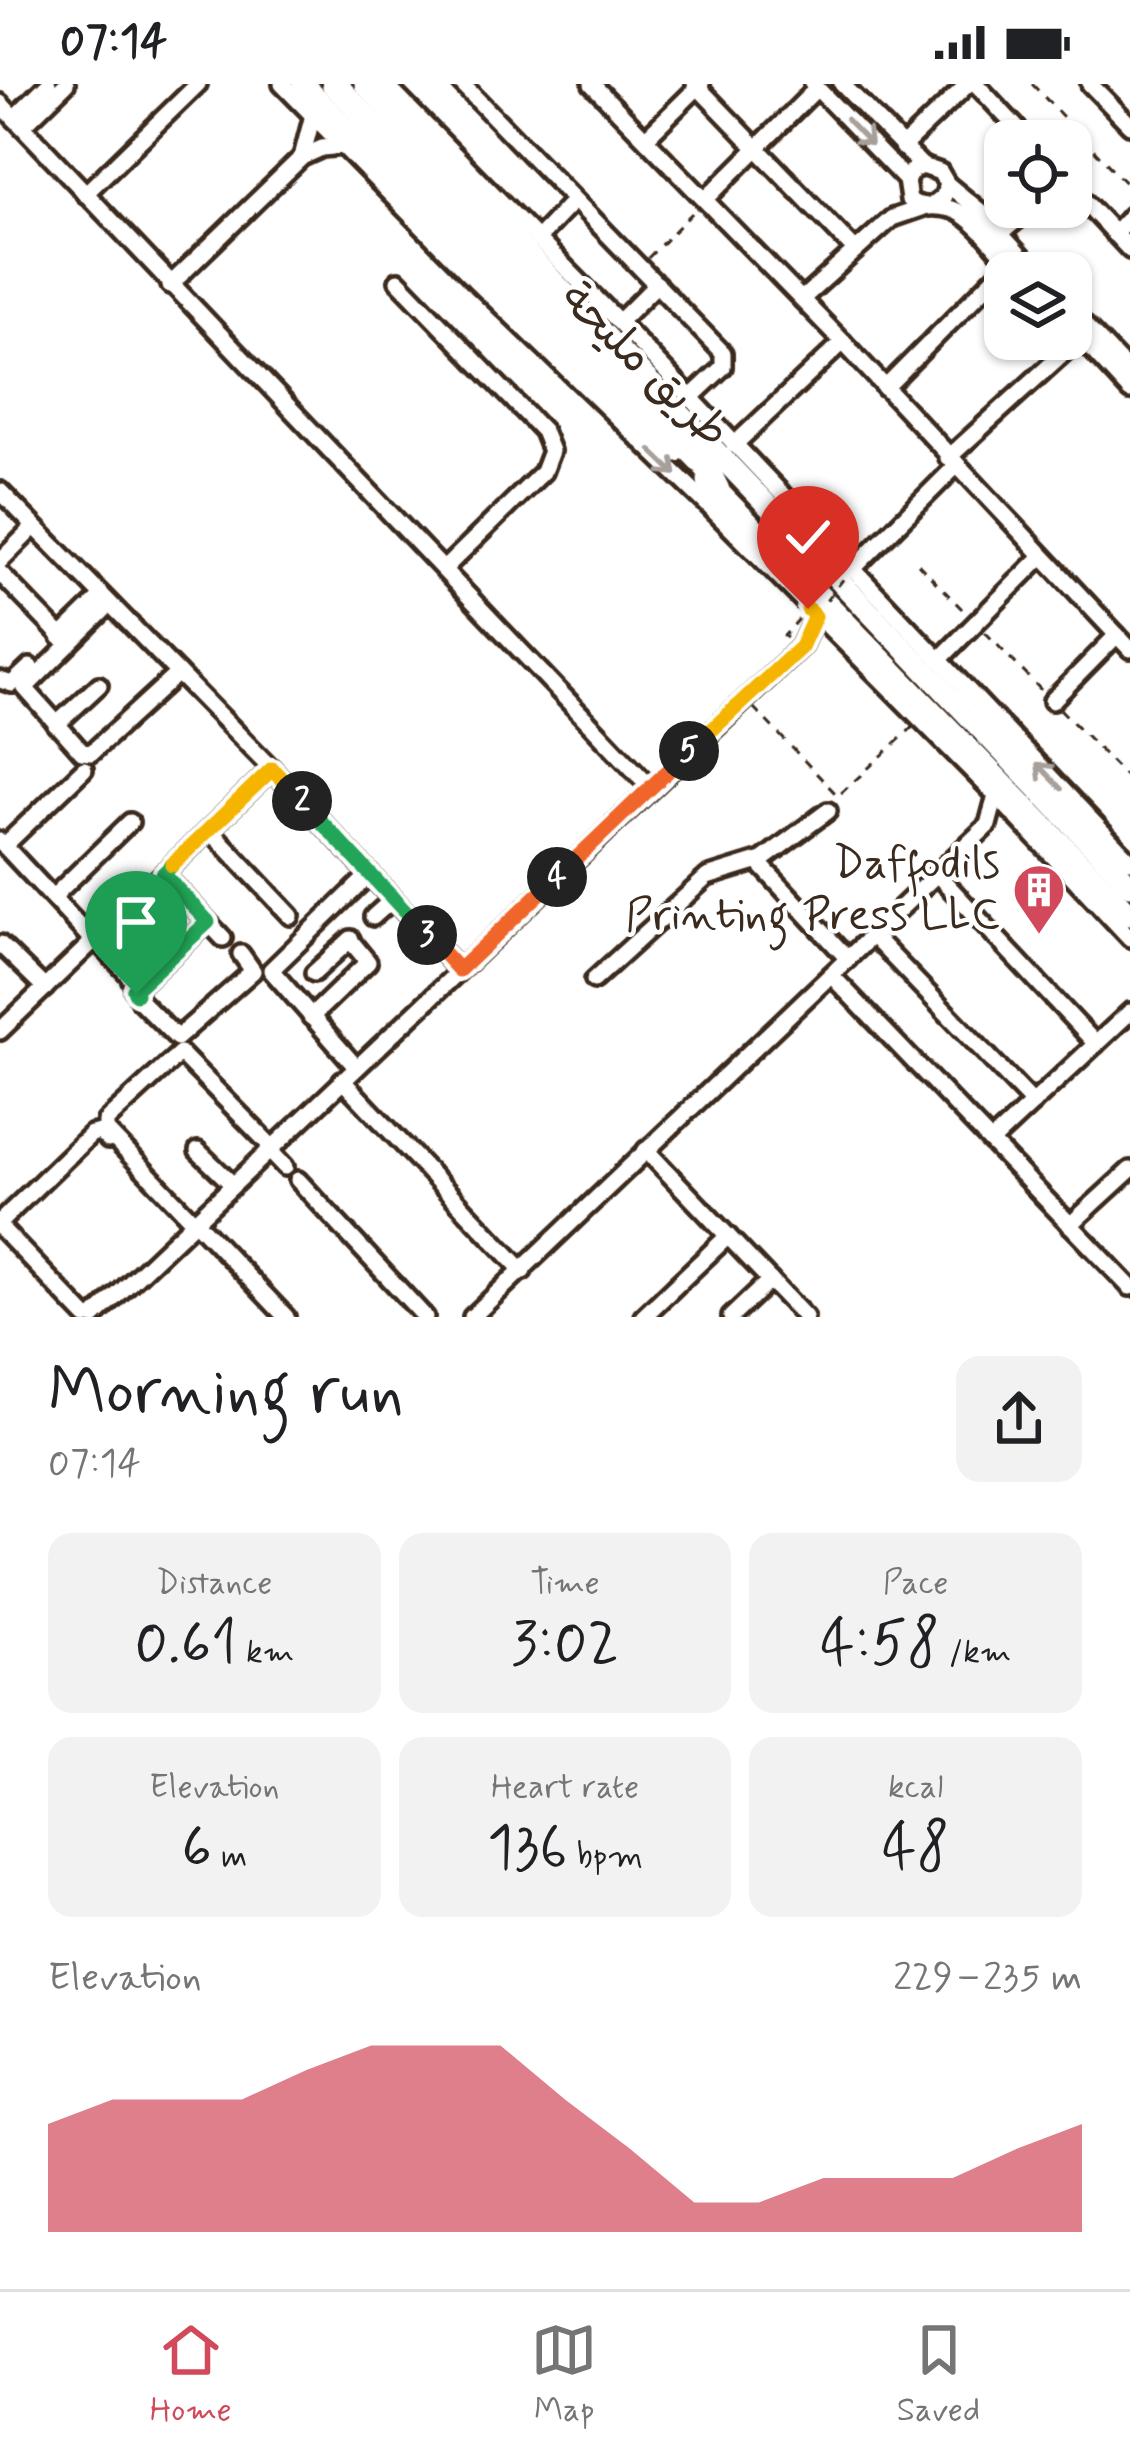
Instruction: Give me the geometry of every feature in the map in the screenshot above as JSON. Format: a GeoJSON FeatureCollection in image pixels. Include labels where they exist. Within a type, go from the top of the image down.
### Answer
{"type":"FeatureCollection","features":[{"type":"Feature","properties":{"kind":"highway"},"geometry":{"type":"LineString","coordinates":[[334,84],[705,465],[717,489]]}},
{"type":"Feature","properties":{"kind":"main road","name":"طريق مليحة"},"geometry":{"type":"LineString","coordinates":[[303,84],[586,366],[717,489],[1130,914]]}},
{"type":"Feature","properties":{"kind":"main road","name":"طريق مليحة"},"geometry":{"type":"LineString","coordinates":[[365,84],[1130,885]]}},
{"type":"Feature","properties":{"kind":"main road"},"geometry":{"type":"LineString","coordinates":[[1068,874],[1104,887]]}},
{"type":"Feature","properties":{"kind":"street"},"geometry":{"type":"LineString","coordinates":[[19,122],[48,84]]}},
{"type":"Feature","properties":{"kind":"street"},"geometry":{"type":"LineString","coordinates":[[19,122],[66,84]]}},
{"type":"Feature","properties":{"kind":"street"},"geometry":{"type":"LineString","coordinates":[[85,194],[198,84]]}},
{"type":"Feature","properties":{"kind":"street"},"geometry":{"type":"LineString","coordinates":[[282,84],[996,795],[1130,938]]}},
{"type":"Feature","properties":{"kind":"street"},"geometry":{"type":"LineString","coordinates":[[386,84],[619,322],[850,572],[1130,861]]}},
{"type":"Feature","properties":{"kind":"street"},"geometry":{"type":"LineString","coordinates":[[462,84],[724,358],[723,367],[690,398]]}},
{"type":"Feature","properties":{"kind":"street"},"geometry":{"type":"LineString","coordinates":[[592,84],[843,342],[1130,649]]}},
{"type":"Feature","properties":{"kind":"street"},"geometry":{"type":"LineString","coordinates":[[608,100],[623,84]]}},
{"type":"Feature","properties":{"kind":"street"},"geometry":{"type":"LineString","coordinates":[[842,84],[922,166],[940,172],[946,184],[1018,252]]}},
{"type":"Feature","properties":{"kind":"street"},"geometry":{"type":"LineString","coordinates":[[902,147],[972,84],[1008,120]]}},
{"type":"Feature","properties":{"kind":"street"},"geometry":{"type":"LineString","coordinates":[[646,138],[698,85],[855,250]]}},
{"type":"Feature","properties":{"kind":"street"},"geometry":{"type":"LineString","coordinates":[[706,200],[815,86],[905,183],[909,200],[962,214],[998,252]]}},
{"type":"Feature","properties":{"kind":"street"},"geometry":{"type":"LineString","coordinates":[[1102,88],[1130,125]]}},
{"type":"Feature","properties":{"kind":"street"},"geometry":{"type":"LineString","coordinates":[[0,103],[651,788]]}},
{"type":"Feature","properties":{"kind":"street"},"geometry":{"type":"LineString","coordinates":[[302,157],[313,115]]}},
{"type":"Feature","properties":{"kind":"street"},"geometry":{"type":"LineString","coordinates":[[170,284],[302,157],[343,146]]}},
{"type":"Feature","properties":{"kind":"street"},"geometry":{"type":"LineString","coordinates":[[892,218],[905,183],[922,166]]}},
{"type":"Feature","properties":{"kind":"street"},"geometry":{"type":"LineString","coordinates":[[802,299],[892,218],[944,196],[946,184]]}},
{"type":"Feature","properties":{"kind":"street"},"geometry":{"type":"LineString","coordinates":[[537,239],[574,200]]}},
{"type":"Feature","properties":{"kind":"street"},"geometry":{"type":"LineString","coordinates":[[1092,210],[1130,250]]}},
{"type":"Feature","properties":{"kind":"street"},"geometry":{"type":"LineString","coordinates":[[1114,234],[1130,216]]}},
{"type":"Feature","properties":{"kind":"street"},"geometry":{"type":"LineString","coordinates":[[1001,233],[1007,228]]}},
{"type":"Feature","properties":{"kind":"street"},"geometry":{"type":"LineString","coordinates":[[398,281],[543,431],[551,451],[543,472],[444,569]]}},
{"type":"Feature","properties":{"kind":"street"},"geometry":{"type":"LineString","coordinates":[[619,322],[657,284]]}},
{"type":"Feature","properties":{"kind":"street"},"geometry":{"type":"LineString","coordinates":[[885,388],[984,295]]}},
{"type":"Feature","properties":{"kind":"street"},"geometry":{"type":"LineString","coordinates":[[1092,332],[1130,373]]}},
{"type":"Feature","properties":{"kind":"street"},"geometry":{"type":"LineString","coordinates":[[734,445],[843,342]]}},
{"type":"Feature","properties":{"kind":"street"},"geometry":{"type":"LineString","coordinates":[[1092,349],[1130,391]]}},
{"type":"Feature","properties":{"kind":"street"},"geometry":{"type":"LineString","coordinates":[[850,572],[1049,360]]}},
{"type":"Feature","properties":{"kind":"street"},"geometry":{"type":"LineString","coordinates":[[0,491],[272,769],[459,970]]}},
{"type":"Feature","properties":{"kind":"street"},"geometry":{"type":"LineString","coordinates":[[0,556],[32,525]]}},
{"type":"Feature","properties":{"kind":"street"},"geometry":{"type":"LineString","coordinates":[[939,660],[1042,556]]}},
{"type":"Feature","properties":{"kind":"street"},"geometry":{"type":"LineString","coordinates":[[0,573],[62,637]]}},
{"type":"Feature","properties":{"kind":"street"},"geometry":{"type":"LineString","coordinates":[[0,680],[14,682],[106,600]]}},
{"type":"Feature","properties":{"kind":"street"},"geometry":{"type":"LineString","coordinates":[[106,600],[26,684],[27,694],[56,725],[84,753],[91,754],[178,674]]}},
{"type":"Feature","properties":{"kind":"street"},"geometry":{"type":"LineString","coordinates":[[286,1317],[192,1222],[97,1132],[0,1225],[90,1317],[192,1222],[459,970],[744,698],[797,645],[811,612]]}},
{"type":"Feature","properties":{"kind":"street"},"geometry":{"type":"LineString","coordinates":[[1052,701],[1118,635]]}},
{"type":"Feature","properties":{"kind":"street"},"geometry":{"type":"LineString","coordinates":[[797,645],[838,641]]}},
{"type":"Feature","properties":{"kind":"street"},"geometry":{"type":"LineString","coordinates":[[56,725],[99,686]]}},
{"type":"Feature","properties":{"kind":"street"},"geometry":{"type":"LineString","coordinates":[[84,769],[2,844],[131,978],[140,1001],[179,1038],[253,971],[241,954]]}},
{"type":"Feature","properties":{"kind":"street"},"geometry":{"type":"LineString","coordinates":[[0,1031],[272,769]]}},
{"type":"Feature","properties":{"kind":"street"},"geometry":{"type":"LineString","coordinates":[[472,1317],[988,825],[996,795]]}},
{"type":"Feature","properties":{"kind":"street"},"geometry":{"type":"LineString","coordinates":[[594,980],[707,877],[758,862],[828,811]]}},
{"type":"Feature","properties":{"kind":"street"},"geometry":{"type":"LineString","coordinates":[[53,897],[130,822]]}},
{"type":"Feature","properties":{"kind":"street"},"geometry":{"type":"LineString","coordinates":[[988,825],[1022,824]]}},
{"type":"Feature","properties":{"kind":"street"},"geometry":{"type":"LineString","coordinates":[[210,830],[291,916]]}},
{"type":"Feature","properties":{"kind":"street"},"geometry":{"type":"LineString","coordinates":[[758,862],[848,959]]}},
{"type":"Feature","properties":{"kind":"street"},"geometry":{"type":"LineString","coordinates":[[163,874],[223,938]]}},
{"type":"Feature","properties":{"kind":"street"},"geometry":{"type":"LineString","coordinates":[[356,1067],[273,976],[272,967],[370,874]]}},
{"type":"Feature","properties":{"kind":"street"},"geometry":{"type":"LineString","coordinates":[[937,874],[1096,1044]]}},
{"type":"Feature","properties":{"kind":"street"},"geometry":{"type":"LineString","coordinates":[[373,917],[393,899]]}},
{"type":"Feature","properties":{"kind":"street"},"geometry":{"type":"LineString","coordinates":[[134,990],[208,922]]}},
{"type":"Feature","properties":{"kind":"street"},"geometry":{"type":"LineString","coordinates":[[872,935],[1033,1103]]}},
{"type":"Feature","properties":{"kind":"street"},"geometry":{"type":"LineString","coordinates":[[311,1017],[368,964],[350,940],[314,974]]}},
{"type":"Feature","properties":{"kind":"street"},"geometry":{"type":"LineString","coordinates":[[0,944],[45,988]]}},
{"type":"Feature","properties":{"kind":"street"},"geometry":{"type":"LineString","coordinates":[[831,975],[1130,1287]]}},
{"type":"Feature","properties":{"kind":"street"},"geometry":{"type":"LineString","coordinates":[[994,1145],[1130,1012]]}},
{"type":"Feature","properties":{"kind":"street"},"geometry":{"type":"LineString","coordinates":[[994,1145],[1130,1022]]}},
{"type":"Feature","properties":{"kind":"street"},"geometry":{"type":"LineString","coordinates":[[192,1222],[105,1128],[134,1095],[182,1054],[285,1167]]}},
{"type":"Feature","properties":{"kind":"street"},"geometry":{"type":"LineString","coordinates":[[342,1080],[523,1271]]}},
{"type":"Feature","properties":{"kind":"street"},"geometry":{"type":"LineString","coordinates":[[646,1150],[805,1317]]}},
{"type":"Feature","properties":{"kind":"street"},"geometry":{"type":"LineString","coordinates":[[198,1151],[232,1184]]}},
{"type":"Feature","properties":{"kind":"street"},"geometry":{"type":"LineString","coordinates":[[1070,1225],[1130,1170]]}},
{"type":"Feature","properties":{"kind":"street"},"geometry":{"type":"LineString","coordinates":[[298,1180],[425,1317]]}},
{"type":"Feature","properties":{"kind":"street"},"geometry":{"type":"LineString","coordinates":[[643,1317],[728,1236]]}},
{"type":"Feature","properties":{"kind":"street"},"geometry":{"type":"LineString","coordinates":[[730,1317],[770,1280]]}},
{"type":"Feature","properties":{"kind":"path"},"geometry":{"type":"LineString","coordinates":[[1032,84],[1130,188]]}},
{"type":"Feature","properties":{"kind":"path"},"geometry":{"type":"LineString","coordinates":[[640,266],[706,200]]}},
{"type":"Feature","properties":{"kind":"path"},"geometry":{"type":"LineString","coordinates":[[918,564],[1130,781]]}},
{"type":"Feature","properties":{"kind":"path"},"geometry":{"type":"LineString","coordinates":[[811,612],[784,636],[797,645],[850,572]]}},
{"type":"Feature","properties":{"kind":"path"},"geometry":{"type":"LineString","coordinates":[[744,698],[838,796],[919,721]]}},
{"type":"Feature","properties":{"kind":"place","name":"Daffodils Printing Press LLC"},"geometry":{"type":"Point","coordinates":[1039,936]}},
{"type":"Feature","properties":{"kind":"route"},"geometry":{"type":"LineString","coordinates":[[136,994],[134,990],[208,922],[163,874],[272,769],[459,970],[801,647],[815,616],[808,609]]}}]}
